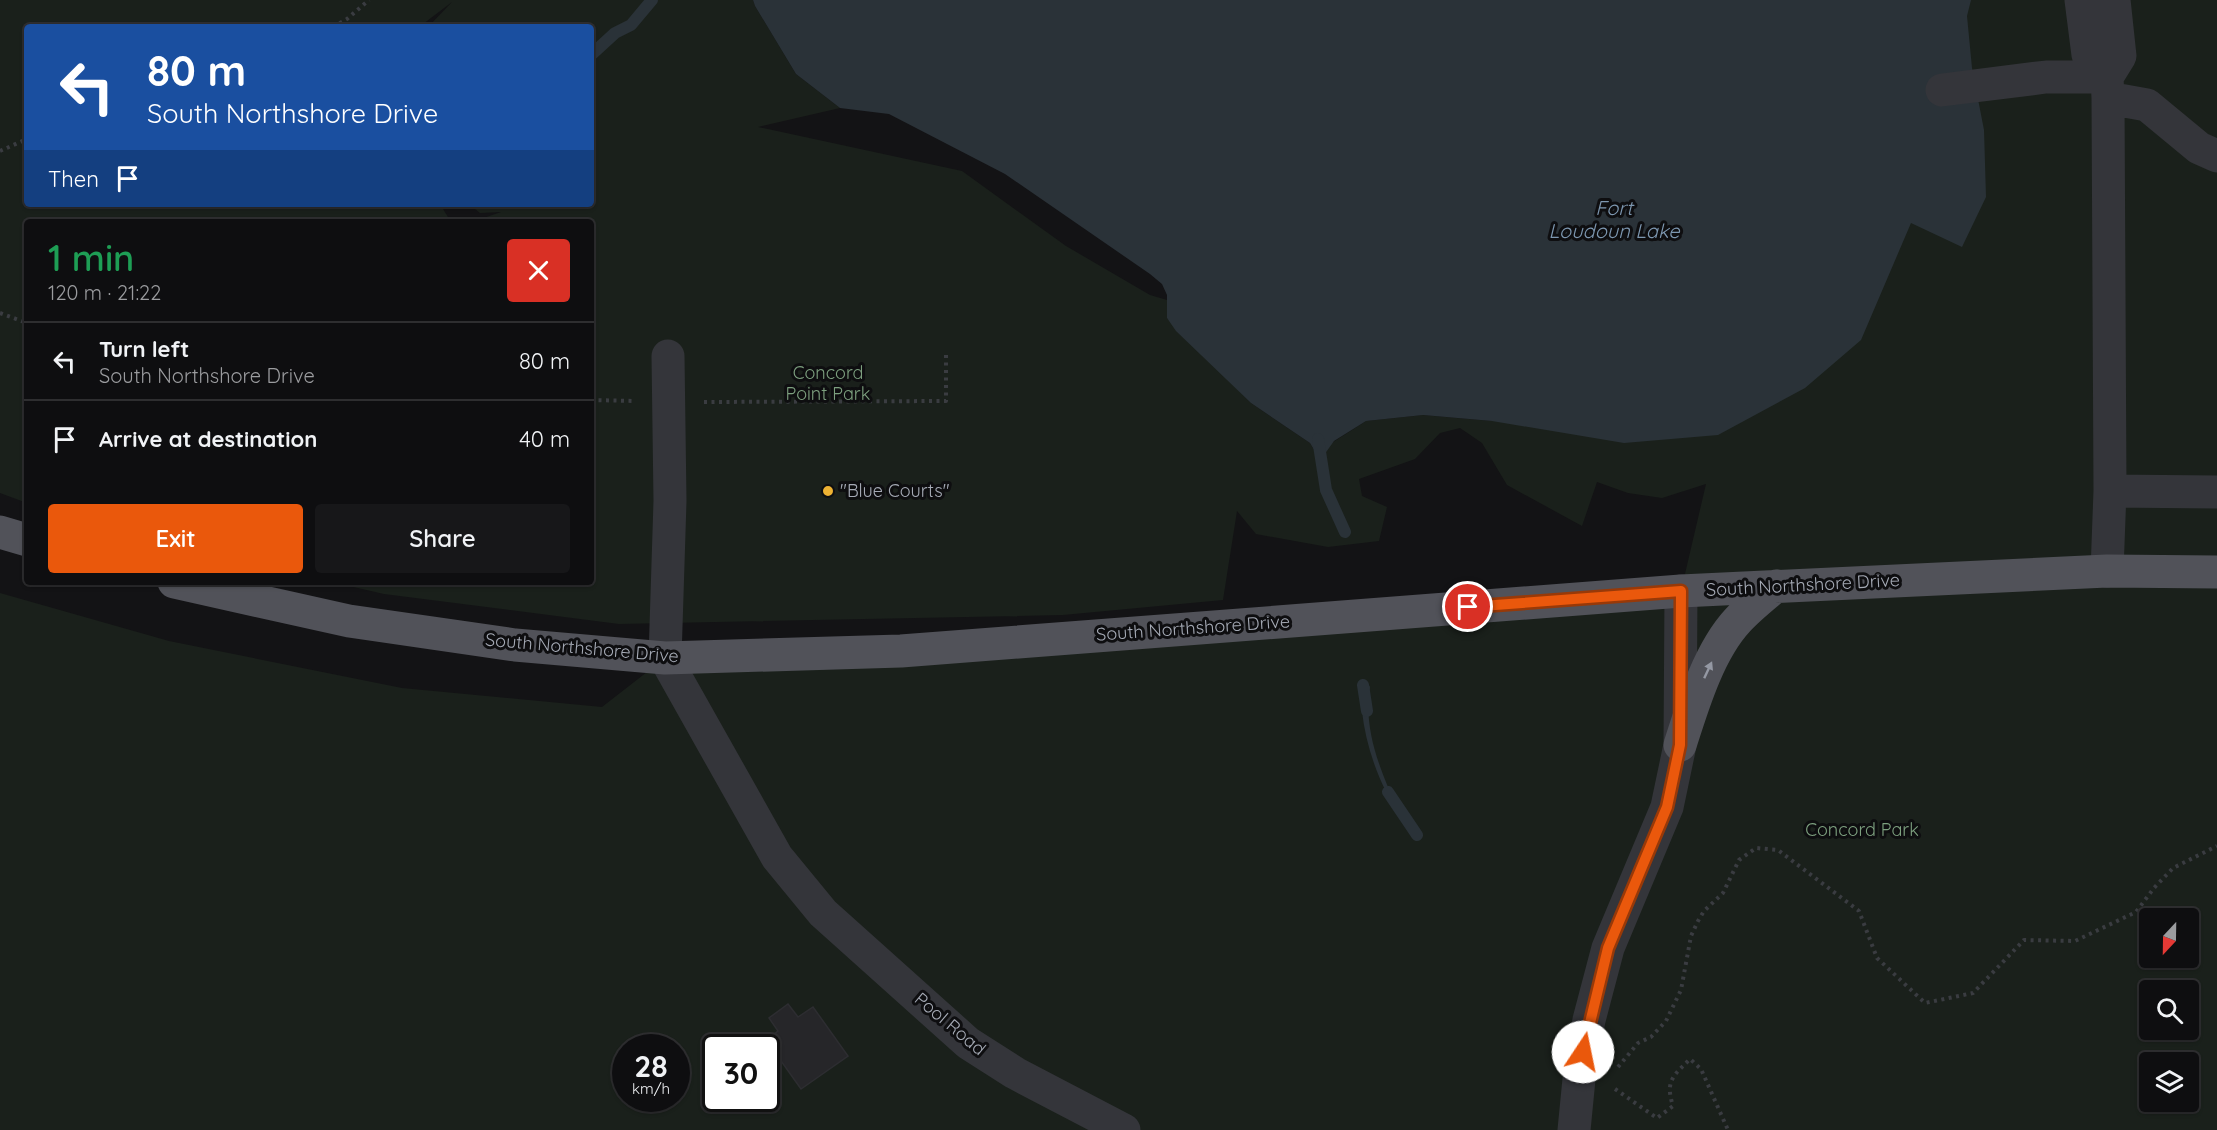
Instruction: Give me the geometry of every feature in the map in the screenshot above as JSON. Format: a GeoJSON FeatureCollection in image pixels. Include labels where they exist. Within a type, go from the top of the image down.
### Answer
{"type":"FeatureCollection","features":[{"type":"Feature","properties":{"kind":"main road"},"geometry":{"type":"LineString","coordinates":[[0,532],[24,539]]}},
{"type":"Feature","properties":{"kind":"main road","name":"South Northshore Drive"},"geometry":{"type":"LineString","coordinates":[[187,585],[349,621],[515,645],[665,658],[901,651],[1681,591],[2107,571],[2217,572]]}},
{"type":"Feature","properties":{"kind":"main road"},"geometry":{"type":"LineString","coordinates":[[1680,745],[1695,699],[1721,643],[1736,621],[1776,586]]}},
{"type":"Feature","properties":{"kind":"street"},"geometry":{"type":"LineString","coordinates":[[2081,0],[2088,55],[2107,88]]}},
{"type":"Feature","properties":{"kind":"street"},"geometry":{"type":"LineString","coordinates":[[2107,571],[2110,491],[2107,88],[2120,56],[2114,0]]}},
{"type":"Feature","properties":{"kind":"street"},"geometry":{"type":"LineString","coordinates":[[1942,90],[2046,77],[2107,88],[2147,105],[2199,148],[2217,156]]}},
{"type":"Feature","properties":{"kind":"street"},"geometry":{"type":"LineString","coordinates":[[665,658],[670,501],[668,356]]}},
{"type":"Feature","properties":{"kind":"street"},"geometry":{"type":"LineString","coordinates":[[2110,491],[2217,492]]}},
{"type":"Feature","properties":{"kind":"street"},"geometry":{"type":"LineString","coordinates":[[1574,1130],[1589,1020],[1608,948],[1667,807],[1680,745],[1681,591]]}},
{"type":"Feature","properties":{"kind":"street","name":"Pool Road"},"geometry":{"type":"LineString","coordinates":[[665,658],[777,856],[823,913],[968,1043],[1015,1073],[1124,1130]]}},
{"type":"Feature","properties":{"kind":"path"},"geometry":{"type":"LineString","coordinates":[[338,24],[369,0]]}},
{"type":"Feature","properties":{"kind":"path"},"geometry":{"type":"LineString","coordinates":[[0,151],[24,140]]}},
{"type":"Feature","properties":{"kind":"path"},"geometry":{"type":"LineString","coordinates":[[0,313],[24,322]]}},
{"type":"Feature","properties":{"kind":"path"},"geometry":{"type":"LineString","coordinates":[[594,400],[669,403],[946,401],[946,352]]}},
{"type":"Feature","properties":{"kind":"path"},"geometry":{"type":"LineString","coordinates":[[1614,1077],[1618,1068],[1638,1043],[1651,1037],[1666,1021],[1681,990],[1691,936],[1698,921],[1704,911],[1723,893],[1739,860],[1756,848],[1778,850],[1859,911],[1877,958],[1925,1003],[1973,993],[2024,940],[2076,941],[2136,912],[2173,868],[2217,846]]}},
{"type":"Feature","properties":{"kind":"path"},"geometry":{"type":"LineString","coordinates":[[1609,1086],[1657,1118],[1673,1106],[1668,1092],[1674,1075],[1690,1059],[1701,1069],[1728,1130]]}},
{"type":"Feature","properties":{"kind":"green space","name":"Concord Park"},"geometry":{"type":"Polygon","coordinates":[[[0,0],[753,0],[796,74],[840,108],[758,127],[962,171],[1066,246],[1150,295],[1167,300],[1167,318],[1251,403],[1310,443],[1316,453],[1366,421],[1423,415],[1492,421],[1869,0],[2217,0],[2217,1130],[0,1130],[0,593],[169,641],[402,688],[602,707],[665,658],[1681,591],[1706,484],[1662,498],[1628,493],[1597,482],[1582,526],[1507,485],[1482,443],[1460,428],[1440,433],[1415,459],[1359,479],[1362,496],[1387,507],[1379,541],[1328,547],[1256,534],[1237,511],[1223,600],[1063,615],[619,624],[384,594],[345,585],[594,585],[594,219],[481,219],[501,212],[480,213],[473,207],[594,207],[594,24],[431,24],[452,2],[423,24],[24,24],[24,207],[442,207],[449,219],[24,219],[24,502],[0,493],[0,0]]]}},
{"type":"Feature","properties":{"kind":"water","name":"Fort Loudoun Lake"},"geometry":{"type":"Polygon","coordinates":[[[753,0],[1971,0],[1967,16],[1972,68],[1984,130],[1986,197],[1962,247],[1911,223],[1861,340],[1805,388],[1718,435],[1624,443],[1492,421],[1423,415],[1366,421],[1334,441],[1324,455],[1316,453],[1310,443],[1251,403],[1176,331],[1167,318],[1167,295],[1162,284],[1150,274],[1005,174],[889,114],[840,108],[796,74],[753,0]]]}},
{"type":"Feature","properties":{"kind":"water"},"geometry":{"type":"Polygon","coordinates":[[[1367,682],[1370,687],[1369,721],[1376,755],[1403,820],[1381,782],[1367,740],[1362,707],[1364,683],[1367,682]]]}},
{"type":"Feature","properties":{"kind":"building"},"geometry":{"type":"Polygon","coordinates":[[[788,1004],[798,1017],[813,1007],[848,1056],[801,1089],[780,1060],[780,1034],[774,1034],[778,1031],[769,1018],[788,1004]]]}},
{"type":"Feature","properties":{"kind":"waterway"},"geometry":{"type":"LineString","coordinates":[[594,52],[615,33],[631,25],[652,0]]}},
{"type":"Feature","properties":{"kind":"waterway"},"geometry":{"type":"LineString","coordinates":[[1318,439],[1326,490],[1345,532]]}},
{"type":"Feature","properties":{"kind":"waterway"},"geometry":{"type":"LineString","coordinates":[[1363,685],[1367,711]]}},
{"type":"Feature","properties":{"kind":"waterway"},"geometry":{"type":"LineString","coordinates":[[1388,792],[1417,835]]}},
{"type":"Feature","properties":{"kind":"place","name":"\"Blue Courts\""},"geometry":{"type":"Point","coordinates":[828,491]}},
{"type":"Feature","properties":{"kind":"route"},"geometry":{"type":"LineString","coordinates":[[1468,607],[1681,591],[1680,745],[1676,765],[1667,807],[1608,948],[1583,1052]]}},
{"type":"Feature","properties":{"kind":"park label","name":"Concord Point Park"},"geometry":{"type":"Point","coordinates":[828,383]}}]}
